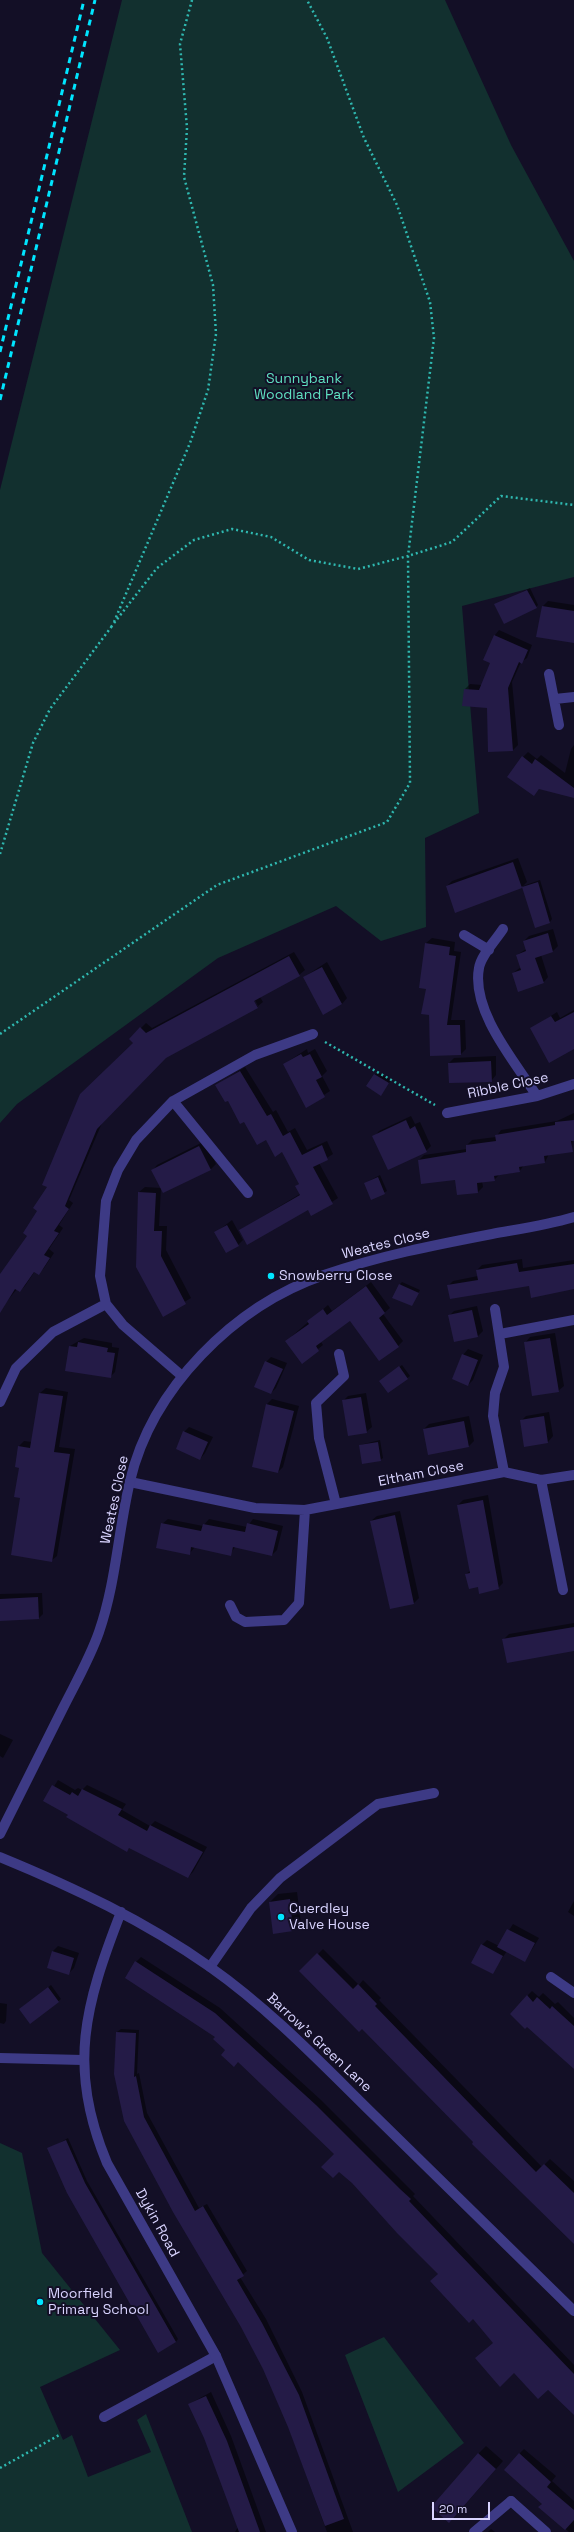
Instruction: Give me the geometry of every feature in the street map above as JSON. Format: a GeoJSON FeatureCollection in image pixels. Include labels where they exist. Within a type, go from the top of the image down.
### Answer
{"type":"FeatureCollection","features":[{"type":"Feature","properties":{"kind":"street"},"geometry":{"type":"LineString","coordinates":[[549,674],[559,725]]}},
{"type":"Feature","properties":{"kind":"street"},"geometry":{"type":"LineString","coordinates":[[555,699],[574,697]]}},
{"type":"Feature","properties":{"kind":"street"},"geometry":{"type":"LineString","coordinates":[[503,929],[479,967],[480,1003],[500,1039],[537,1096]]}},
{"type":"Feature","properties":{"kind":"street"},"geometry":{"type":"LineString","coordinates":[[464,935],[489,950]]}},
{"type":"Feature","properties":{"kind":"street"},"geometry":{"type":"LineString","coordinates":[[182,1376],[123,1325],[106,1304],[100,1276],[106,1201],[118,1170],[136,1140],[173,1101],[255,1055],[313,1034]]}},
{"type":"Feature","properties":{"kind":"street","name":"Ribble Close"},"geometry":{"type":"LineString","coordinates":[[447,1113],[537,1096],[574,1084]]}},
{"type":"Feature","properties":{"kind":"street"},"geometry":{"type":"LineString","coordinates":[[173,1101],[248,1193]]}},
{"type":"Feature","properties":{"kind":"street","name":"Weates Close"},"geometry":{"type":"LineString","coordinates":[[0,1834],[98,1635],[112,1591],[130,1482],[140,1449],[154,1420],[182,1376],[210,1346],[240,1322],[275,1298],[322,1275],[405,1251],[574,1217]]}},
{"type":"Feature","properties":{"kind":"street"},"geometry":{"type":"LineString","coordinates":[[0,1402],[16,1368],[53,1332],[106,1304]]}},
{"type":"Feature","properties":{"kind":"street"},"geometry":{"type":"LineString","coordinates":[[495,1309],[504,1367],[494,1393],[493,1416],[504,1472]]}},
{"type":"Feature","properties":{"kind":"street"},"geometry":{"type":"LineString","coordinates":[[500,1334],[574,1320]]}},
{"type":"Feature","properties":{"kind":"street"},"geometry":{"type":"LineString","coordinates":[[336,1504],[319,1438],[316,1403],[344,1376],[339,1354]]}},
{"type":"Feature","properties":{"kind":"street","name":"Eltham Close"},"geometry":{"type":"LineString","coordinates":[[130,1482],[255,1508],[305,1510],[504,1472],[542,1480],[574,1475]]}},
{"type":"Feature","properties":{"kind":"street"},"geometry":{"type":"LineString","coordinates":[[542,1480],[563,1590]]}},
{"type":"Feature","properties":{"kind":"street"},"geometry":{"type":"LineString","coordinates":[[230,1605],[236,1617],[245,1622],[284,1620],[300,1603],[305,1510]]}},
{"type":"Feature","properties":{"kind":"street"},"geometry":{"type":"LineString","coordinates":[[210,1967],[251,1908],[280,1878],[378,1804],[434,1793]]}},
{"type":"Feature","properties":{"kind":"street","name":"Barrow's Green Lane"},"geometry":{"type":"LineString","coordinates":[[0,1857],[52,1878],[121,1912],[210,1967],[280,2022],[574,2311]]}},
{"type":"Feature","properties":{"kind":"street","name":"Dykin Road"},"geometry":{"type":"LineString","coordinates":[[121,1912],[99,1968],[89,2012],[83,2060],[93,2129],[107,2163],[216,2356],[292,2532]]}},
{"type":"Feature","properties":{"kind":"street"},"geometry":{"type":"LineString","coordinates":[[550,1976],[573,1990]]}},
{"type":"Feature","properties":{"kind":"street"},"geometry":{"type":"LineString","coordinates":[[0,2058],[83,2060]]}},
{"type":"Feature","properties":{"kind":"street"},"geometry":{"type":"LineString","coordinates":[[104,2417],[216,2356]]}},
{"type":"Feature","properties":{"kind":"street"},"geometry":{"type":"LineString","coordinates":[[474,2532],[511,2501],[546,2532]]}},
{"type":"Feature","properties":{"kind":"path"},"geometry":{"type":"LineString","coordinates":[[111,627],[190,443],[208,390],[216,334],[213,285],[184,177],[187,128],[180,44],[192,0]]}},
{"type":"Feature","properties":{"kind":"path"},"geometry":{"type":"LineString","coordinates":[[0,1034],[216,885],[387,822],[410,783],[408,556],[434,338],[430,302],[397,205],[364,138],[327,38],[307,0]]}},
{"type":"Feature","properties":{"kind":"path"},"geometry":{"type":"LineString","coordinates":[[0,854],[33,743],[50,709],[157,568],[194,540],[232,529],[271,537],[310,560],[358,569],[408,556],[452,542],[501,496],[574,505]]}},
{"type":"Feature","properties":{"kind":"path"},"geometry":{"type":"LineString","coordinates":[[313,1034],[447,1113]]}},
{"type":"Feature","properties":{"kind":"path"},"geometry":{"type":"LineString","coordinates":[[0,2468],[61,2434]]}},
{"type":"Feature","properties":{"kind":"green space","name":"Sunnybank Woodland Park"},"geometry":{"type":"Polygon","coordinates":[[[122,0],[445,0],[511,145],[574,261],[574,577],[462,606],[479,813],[425,838],[426,927],[381,941],[336,906],[218,958],[17,1104],[0,1123],[0,490],[122,0]]]}},
{"type":"Feature","properties":{"kind":"green space","name":"Moorfield Primary School"},"geometry":{"type":"Polygon","coordinates":[[[0,2143],[22,2153],[42,2253],[120,2350],[40,2387],[63,2440],[72,2435],[88,2477],[151,2452],[137,2420],[146,2414],[192,2532],[0,2532],[0,2143]]]}},
{"type":"Feature","properties":{"kind":"green space"},"geometry":{"type":"Polygon","coordinates":[[[384,2337],[464,2443],[398,2492],[345,2355],[384,2337]]]}},
{"type":"Feature","properties":{"kind":"building"},"geometry":{"type":"Polygon","coordinates":[[[527,590],[537,608],[504,624],[494,604],[527,590]]]}},
{"type":"Feature","properties":{"kind":"building"},"geometry":{"type":"Polygon","coordinates":[[[542,606],[574,611],[574,643],[536,637],[542,606]]]}},
{"type":"Feature","properties":{"kind":"building"},"geometry":{"type":"Polygon","coordinates":[[[494,635],[528,650],[522,664],[519,662],[508,688],[513,751],[488,752],[487,708],[462,706],[464,689],[479,690],[490,663],[483,660],[494,635]]]}},
{"type":"Feature","properties":{"kind":"building"},"geometry":{"type":"Polygon","coordinates":[[[522,756],[532,764],[535,759],[574,788],[574,798],[539,789],[534,796],[507,777],[522,756]]]}},
{"type":"Feature","properties":{"kind":"building"},"geometry":{"type":"Polygon","coordinates":[[[513,862],[522,888],[455,913],[446,886],[513,862]]]}},
{"type":"Feature","properties":{"kind":"building"},"geometry":{"type":"Polygon","coordinates":[[[538,882],[550,923],[535,928],[522,887],[538,882]]]}},
{"type":"Feature","properties":{"kind":"building"},"geometry":{"type":"Polygon","coordinates":[[[548,933],[553,952],[535,958],[544,983],[518,992],[512,973],[521,970],[516,955],[526,951],[523,941],[548,933]]]}},
{"type":"Feature","properties":{"kind":"building"},"geometry":{"type":"Polygon","coordinates":[[[425,943],[450,947],[449,955],[456,956],[447,1025],[460,1025],[461,1055],[430,1056],[429,1015],[421,1014],[426,989],[419,988],[425,943]]]}},
{"type":"Feature","properties":{"kind":"building"},"geometry":{"type":"Polygon","coordinates":[[[289,956],[300,976],[254,1001],[258,1008],[166,1058],[97,1129],[65,1206],[69,1209],[54,1231],[59,1233],[44,1255],[50,1258],[39,1275],[34,1272],[20,1292],[15,1289],[0,1313],[0,1274],[27,1236],[23,1233],[37,1211],[33,1208],[47,1187],[42,1185],[80,1094],[133,1043],[129,1039],[140,1027],[146,1033],[289,956]]]}},
{"type":"Feature","properties":{"kind":"building"},"geometry":{"type":"Polygon","coordinates":[[[322,967],[342,1004],[323,1015],[303,977],[322,967]]]}},
{"type":"Feature","properties":{"kind":"building"},"geometry":{"type":"Polygon","coordinates":[[[574,1012],[574,1049],[549,1063],[530,1028],[551,1016],[555,1022],[574,1012]]]}},
{"type":"Feature","properties":{"kind":"building"},"geometry":{"type":"Polygon","coordinates":[[[301,1054],[303,1057],[310,1054],[322,1077],[316,1080],[325,1097],[306,1108],[283,1064],[301,1054]]]}},
{"type":"Feature","properties":{"kind":"building"},"geometry":{"type":"Polygon","coordinates":[[[491,1061],[492,1082],[449,1083],[448,1063],[491,1061]]]}},
{"type":"Feature","properties":{"kind":"building"},"geometry":{"type":"Polygon","coordinates":[[[240,1071],[267,1116],[271,1114],[283,1136],[290,1132],[302,1155],[322,1145],[328,1160],[313,1167],[333,1204],[311,1216],[308,1210],[247,1245],[239,1230],[300,1195],[295,1186],[299,1184],[282,1152],[275,1157],[266,1140],[257,1145],[244,1122],[240,1124],[228,1101],[225,1102],[215,1085],[240,1071]]]}},
{"type":"Feature","properties":{"kind":"building"},"geometry":{"type":"Polygon","coordinates":[[[374,1074],[389,1083],[381,1096],[366,1086],[374,1074]]]}},
{"type":"Feature","properties":{"kind":"building"},"geometry":{"type":"Polygon","coordinates":[[[406,1120],[410,1129],[415,1126],[427,1152],[388,1170],[372,1136],[406,1120]]]}},
{"type":"Feature","properties":{"kind":"building"},"geometry":{"type":"Polygon","coordinates":[[[574,1120],[574,1141],[571,1141],[573,1152],[544,1156],[545,1163],[519,1167],[520,1172],[494,1176],[495,1181],[477,1183],[478,1193],[457,1195],[455,1180],[421,1184],[418,1160],[466,1152],[466,1145],[496,1141],[495,1135],[555,1125],[555,1122],[574,1120]]]}},
{"type":"Feature","properties":{"kind":"building"},"geometry":{"type":"Polygon","coordinates":[[[199,1146],[211,1170],[163,1193],[151,1170],[199,1146]]]}},
{"type":"Feature","properties":{"kind":"building"},"geometry":{"type":"Polygon","coordinates":[[[378,1177],[385,1194],[371,1200],[364,1183],[378,1177]]]}},
{"type":"Feature","properties":{"kind":"building"},"geometry":{"type":"Polygon","coordinates":[[[138,1192],[156,1193],[154,1231],[162,1231],[161,1256],[186,1304],[163,1317],[136,1267],[138,1192]]]}},
{"type":"Feature","properties":{"kind":"building"},"geometry":{"type":"Polygon","coordinates":[[[227,1225],[239,1246],[226,1253],[214,1232],[227,1225]]]}},
{"type":"Feature","properties":{"kind":"building"},"geometry":{"type":"Polygon","coordinates":[[[517,1263],[519,1272],[574,1264],[574,1289],[531,1298],[529,1286],[450,1299],[447,1285],[478,1280],[476,1270],[517,1263]]]}},
{"type":"Feature","properties":{"kind":"building"},"geometry":{"type":"Polygon","coordinates":[[[399,1284],[419,1293],[412,1306],[392,1298],[399,1284]]]}},
{"type":"Feature","properties":{"kind":"building"},"geometry":{"type":"Polygon","coordinates":[[[366,1286],[385,1313],[379,1318],[399,1347],[379,1361],[350,1321],[316,1346],[319,1351],[302,1364],[285,1341],[309,1324],[307,1321],[323,1309],[327,1315],[366,1286]]]}},
{"type":"Feature","properties":{"kind":"building"},"geometry":{"type":"Polygon","coordinates":[[[472,1310],[478,1337],[454,1342],[448,1315],[472,1310]]]}},
{"type":"Feature","properties":{"kind":"building"},"geometry":{"type":"Polygon","coordinates":[[[550,1338],[559,1392],[532,1396],[524,1342],[550,1338]]]}},
{"type":"Feature","properties":{"kind":"building"},"geometry":{"type":"Polygon","coordinates":[[[78,1342],[108,1348],[107,1352],[115,1353],[111,1378],[65,1371],[69,1346],[77,1347],[78,1342]]]}},
{"type":"Feature","properties":{"kind":"building"},"geometry":{"type":"Polygon","coordinates":[[[462,1354],[478,1360],[468,1386],[452,1379],[462,1354]]]}},
{"type":"Feature","properties":{"kind":"building"},"geometry":{"type":"Polygon","coordinates":[[[265,1361],[283,1369],[271,1394],[254,1387],[265,1361]]]}},
{"type":"Feature","properties":{"kind":"building"},"geometry":{"type":"Polygon","coordinates":[[[399,1366],[408,1379],[388,1393],[379,1381],[399,1366]]]}},
{"type":"Feature","properties":{"kind":"building"},"geometry":{"type":"Polygon","coordinates":[[[39,1393],[63,1396],[54,1452],[70,1454],[52,1562],[11,1555],[20,1498],[14,1497],[19,1468],[15,1467],[18,1446],[30,1448],[39,1393]]]}},
{"type":"Feature","properties":{"kind":"building"},"geometry":{"type":"Polygon","coordinates":[[[361,1397],[367,1433],[348,1436],[342,1400],[361,1397]]]}},
{"type":"Feature","properties":{"kind":"building"},"geometry":{"type":"Polygon","coordinates":[[[266,1404],[294,1411],[278,1473],[252,1467],[266,1404]]]}},
{"type":"Feature","properties":{"kind":"building"},"geometry":{"type":"Polygon","coordinates":[[[544,1416],[548,1443],[524,1447],[520,1420],[544,1416]]]}},
{"type":"Feature","properties":{"kind":"building"},"geometry":{"type":"Polygon","coordinates":[[[464,1421],[469,1447],[428,1455],[423,1429],[464,1421]]]}},
{"type":"Feature","properties":{"kind":"building"},"geometry":{"type":"Polygon","coordinates":[[[183,1431],[208,1442],[200,1460],[176,1449],[183,1431]]]}},
{"type":"Feature","properties":{"kind":"building"},"geometry":{"type":"Polygon","coordinates":[[[378,1442],[381,1461],[362,1464],[359,1445],[378,1442]]]}},
{"type":"Feature","properties":{"kind":"building"},"geometry":{"type":"Polygon","coordinates":[[[483,1500],[499,1589],[479,1594],[478,1587],[469,1589],[465,1574],[470,1573],[457,1505],[483,1500]]]}},
{"type":"Feature","properties":{"kind":"building"},"geometry":{"type":"Polygon","coordinates":[[[395,1515],[414,1604],[390,1609],[370,1521],[395,1515]]]}},
{"type":"Feature","properties":{"kind":"building"},"geometry":{"type":"Polygon","coordinates":[[[161,1523],[201,1531],[203,1524],[245,1532],[247,1523],[278,1531],[272,1556],[233,1547],[231,1556],[191,1547],[190,1555],[156,1548],[161,1523]]]}},
{"type":"Feature","properties":{"kind":"building"},"geometry":{"type":"Polygon","coordinates":[[[38,1597],[39,1619],[0,1621],[0,1599],[38,1597]]]}},
{"type":"Feature","properties":{"kind":"building"},"geometry":{"type":"Polygon","coordinates":[[[574,1627],[574,1651],[507,1663],[502,1639],[574,1627]]]}},
{"type":"Feature","properties":{"kind":"building"},"geometry":{"type":"Polygon","coordinates":[[[52,1785],[70,1795],[72,1792],[78,1796],[82,1789],[122,1809],[118,1815],[147,1831],[150,1825],[203,1852],[188,1878],[129,1848],[127,1852],[66,1817],[68,1815],[43,1801],[52,1785]]]}},
{"type":"Feature","properties":{"kind":"building","name":"Cuerdley Valve House"},"geometry":{"type":"Polygon","coordinates":[[[290,1899],[293,1931],[273,1934],[269,1902],[290,1899]]]}},
{"type":"Feature","properties":{"kind":"building"},"geometry":{"type":"Polygon","coordinates":[[[507,1929],[535,1943],[525,1962],[497,1947],[507,1929]]]}},
{"type":"Feature","properties":{"kind":"building"},"geometry":{"type":"Polygon","coordinates":[[[481,1944],[503,1956],[493,1974],[471,1963],[481,1944]]]}},
{"type":"Feature","properties":{"kind":"building"},"geometry":{"type":"Polygon","coordinates":[[[52,1951],[74,1958],[69,1975],[47,1968],[52,1951]]]}},
{"type":"Feature","properties":{"kind":"building"},"geometry":{"type":"Polygon","coordinates":[[[317,1953],[353,1989],[358,1984],[377,2004],[375,2006],[536,2172],[544,2164],[574,2193],[574,2244],[472,2144],[473,2142],[362,2029],[359,2032],[299,1971],[317,1953]]]}},
{"type":"Feature","properties":{"kind":"building"},"geometry":{"type":"Polygon","coordinates":[[[135,1961],[215,2013],[316,2105],[411,2199],[409,2201],[574,2374],[574,2415],[548,2390],[538,2399],[514,2373],[500,2387],[475,2358],[493,2343],[473,2319],[469,2323],[430,2281],[438,2274],[397,2233],[352,2183],[339,2172],[333,2178],[321,2167],[334,2154],[238,2062],[234,2067],[221,2055],[225,2050],[213,2039],[215,2037],[125,1978],[135,1961]]]}},
{"type":"Feature","properties":{"kind":"building"},"geometry":{"type":"Polygon","coordinates":[[[48,1987],[59,2002],[30,2024],[19,2009],[48,1987]]]}},
{"type":"Feature","properties":{"kind":"building"},"geometry":{"type":"Polygon","coordinates":[[[527,1995],[533,2002],[537,1997],[550,2009],[552,2006],[574,2026],[574,2069],[527,2027],[525,2029],[510,2014],[527,1995]]]}},
{"type":"Feature","properties":{"kind":"building"},"geometry":{"type":"Polygon","coordinates":[[[116,2032],[136,2033],[134,2077],[136,2076],[144,2117],[195,2211],[203,2206],[244,2276],[237,2280],[262,2323],[299,2395],[344,2519],[325,2526],[288,2427],[263,2369],[241,2327],[173,2212],[124,2121],[114,2074],[116,2032]]]}},
{"type":"Feature","properties":{"kind":"building"},"geometry":{"type":"Polygon","coordinates":[[[66,2140],[85,2183],[176,2342],[158,2353],[67,2193],[47,2148],[66,2140]]]}},
{"type":"Feature","properties":{"kind":"building"},"geometry":{"type":"Polygon","coordinates":[[[206,2396],[227,2441],[260,2532],[239,2532],[204,2438],[188,2404],[206,2396]]]}},
{"type":"Feature","properties":{"kind":"building"},"geometry":{"type":"Polygon","coordinates":[[[478,2453],[496,2469],[449,2523],[431,2507],[478,2453]]]}},
{"type":"Feature","properties":{"kind":"building"},"geometry":{"type":"Polygon","coordinates":[[[519,2453],[551,2482],[547,2487],[574,2510],[574,2520],[565,2530],[538,2507],[542,2504],[504,2470],[519,2453]]]}},
{"type":"Feature","properties":{"kind":"railway"},"geometry":{"type":"LineString","coordinates":[[0,352],[84,0]]}},
{"type":"Feature","properties":{"kind":"railway"},"geometry":{"type":"LineString","coordinates":[[0,400],[95,0]]}},
{"type":"Feature","properties":{"kind":"place","name":"Snowberry Close"},"geometry":{"type":"Point","coordinates":[271,1276]}},
{"type":"Feature","properties":{"kind":"place","name":"Cuerdley Valve House"},"geometry":{"type":"Point","coordinates":[281,1917]}},
{"type":"Feature","properties":{"kind":"place","name":"Moorfield Primary School"},"geometry":{"type":"Point","coordinates":[40,2302]}}]}
